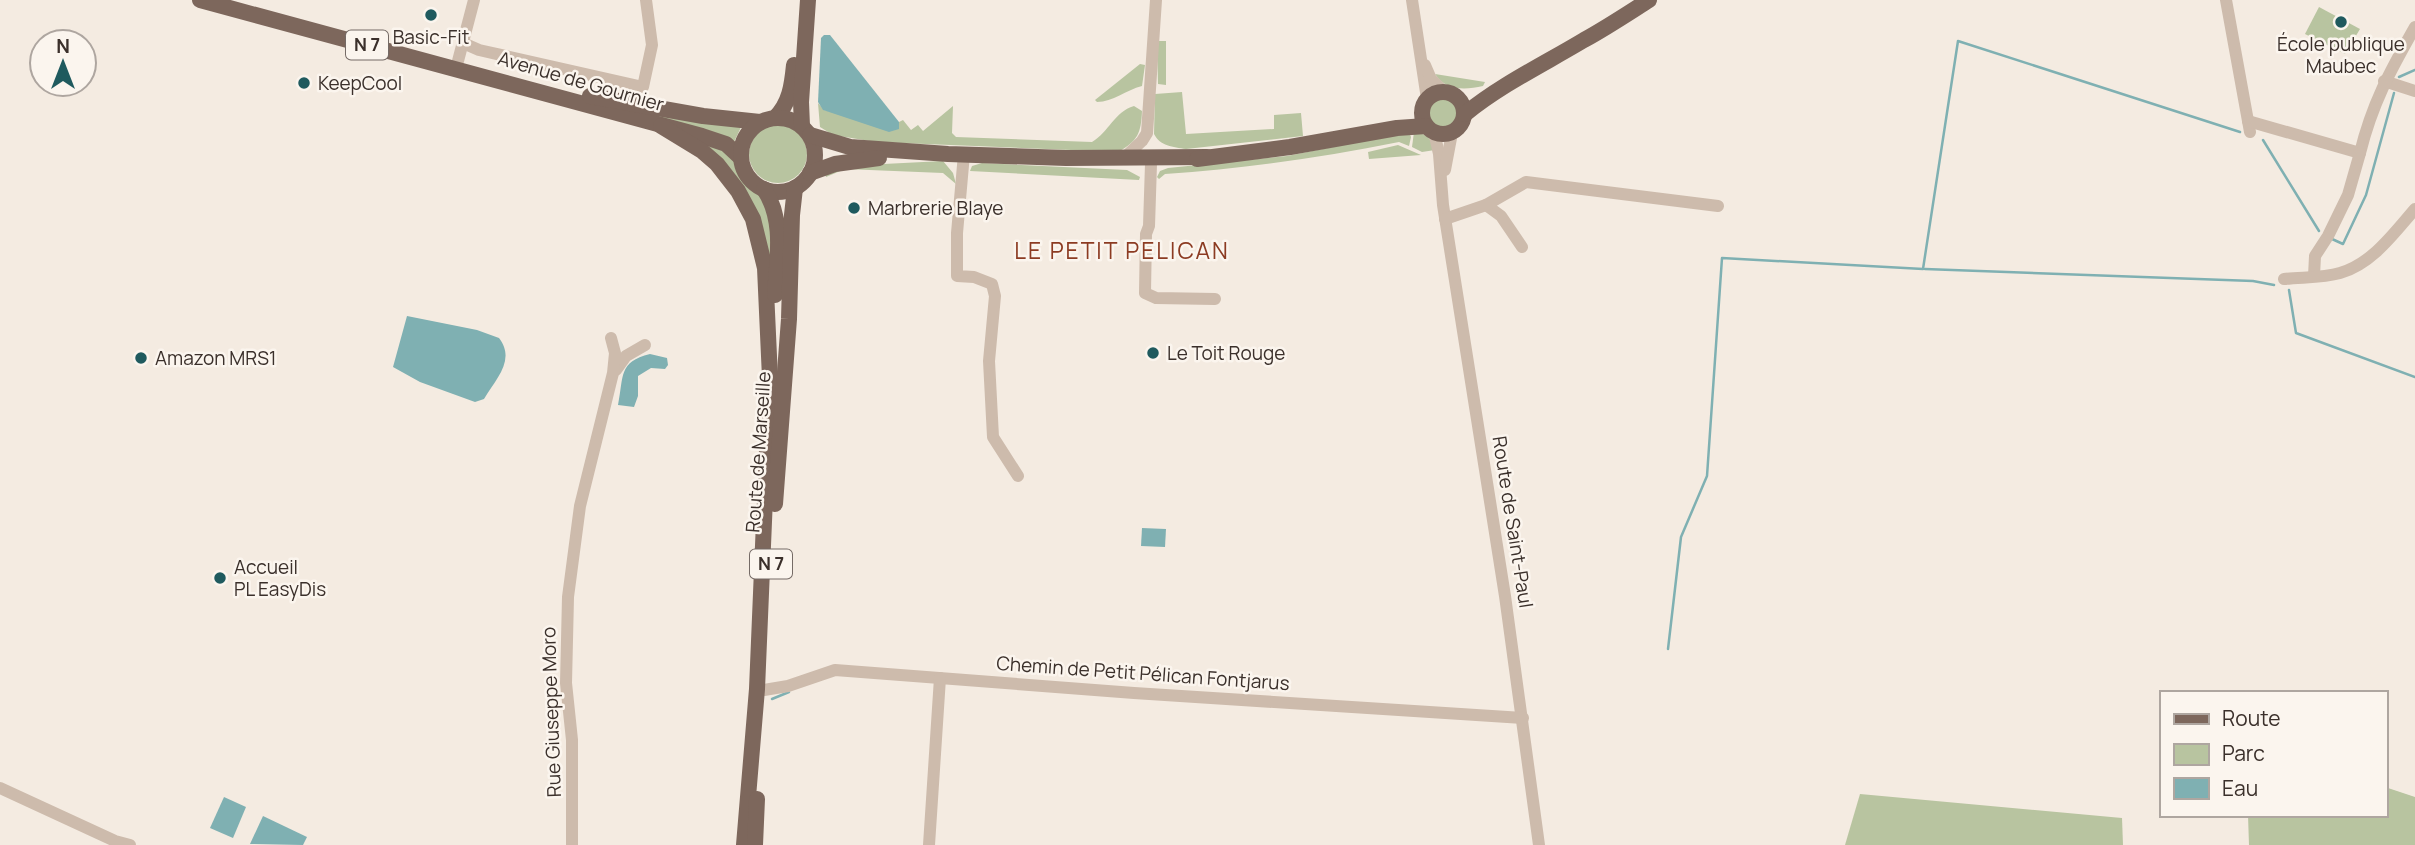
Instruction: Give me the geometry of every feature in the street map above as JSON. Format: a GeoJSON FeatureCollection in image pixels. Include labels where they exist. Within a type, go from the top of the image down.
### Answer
{"type":"FeatureCollection","features":[{"type":"Feature","properties":{"kind":"main road","name":"Avenue de Gournier"},"geometry":{"type":"LineString","coordinates":[[200,0],[726,144],[741,158]]}},
{"type":"Feature","properties":{"kind":"main road","name":"Avenue de Gournier"},"geometry":{"type":"LineString","coordinates":[[230,0],[592,96],[703,116],[768,120]]}},
{"type":"Feature","properties":{"kind":"main road"},"geometry":{"type":"LineString","coordinates":[[798,0],[792,86],[783,110],[745,137],[741,158],[749,177],[764,189],[777,192],[795,188],[810,173],[835,164],[855,160],[956,154]]}},
{"type":"Feature","properties":{"kind":"main road"},"geometry":{"type":"LineString","coordinates":[[808,0],[801,102],[806,131],[816,154],[810,173]]}},
{"type":"Feature","properties":{"kind":"main road"},"geometry":{"type":"LineString","coordinates":[[768,120],[785,118],[806,131],[850,147],[956,154],[1125,157],[1177,163],[1290,147],[1357,134],[1430,129],[1443,135],[1460,127],[1465,114],[1482,100],[1649,0]]}},
{"type":"Feature","properties":{"kind":"main road"},"geometry":{"type":"LineString","coordinates":[[1357,134],[1425,104],[1435,93],[1485,89],[1530,70]]}},
{"type":"Feature","properties":{"kind":"main road"},"geometry":{"type":"LineString","coordinates":[[1449,93],[1461,100],[1465,114]]}},
{"type":"Feature","properties":{"kind":"main road"},"geometry":{"type":"LineString","coordinates":[[1425,104],[1422,117],[1430,129]]}},
{"type":"Feature","properties":{"kind":"main road"},"geometry":{"type":"LineString","coordinates":[[637,119],[640,114],[649,111],[696,118],[703,116]]}},
{"type":"Feature","properties":{"kind":"main road","name":"N 7"},"geometry":{"type":"LineString","coordinates":[[661,126],[687,141],[717,164],[746,204],[763,252],[770,364]]}},
{"type":"Feature","properties":{"kind":"main road"},"geometry":{"type":"LineString","coordinates":[[1066,158],[1109,164],[1159,160]]}},
{"type":"Feature","properties":{"kind":"main road","name":"Route de Marseille"},"geometry":{"type":"LineString","coordinates":[[755,845],[795,188]]}},
{"type":"Feature","properties":{"kind":"main road","name":"N 7"},"geometry":{"type":"LineString","coordinates":[[764,189],[771,200],[779,231],[770,364]]}},
{"type":"Feature","properties":{"kind":"main road","name":"Route de Marseille"},"geometry":{"type":"LineString","coordinates":[[744,845],[757,689],[770,364]]}},
{"type":"Feature","properties":{"kind":"street"},"geometry":{"type":"LineString","coordinates":[[458,61],[474,0]]}},
{"type":"Feature","properties":{"kind":"street"},"geometry":{"type":"LineString","coordinates":[[463,43],[479,50],[643,86],[652,45],[646,0]]}},
{"type":"Feature","properties":{"kind":"street"},"geometry":{"type":"LineString","coordinates":[[1125,157],[1143,141],[1147,132],[1156,0]]}},
{"type":"Feature","properties":{"kind":"street"},"geometry":{"type":"LineString","coordinates":[[1412,0],[1421,55],[1425,104]]}},
{"type":"Feature","properties":{"kind":"street"},"geometry":{"type":"LineString","coordinates":[[2226,0],[2249,126],[2360,153]]}},
{"type":"Feature","properties":{"kind":"street"},"geometry":{"type":"LineString","coordinates":[[2314,276],[2315,256],[2348,195],[2369,118],[2384,81],[2415,27]]}},
{"type":"Feature","properties":{"kind":"street"},"geometry":{"type":"LineString","coordinates":[[1421,55],[1431,79],[1449,93]]}},
{"type":"Feature","properties":{"kind":"street"},"geometry":{"type":"LineString","coordinates":[[2384,81],[2415,91]]}},
{"type":"Feature","properties":{"kind":"street","name":"Route de Saint-Paul"},"geometry":{"type":"LineString","coordinates":[[1430,129],[1439,153],[1444,212],[1523,718],[1539,845]]}},
{"type":"Feature","properties":{"kind":"street"},"geometry":{"type":"LineString","coordinates":[[1147,132],[1159,160],[1144,293],[1156,298],[1215,299]]}},
{"type":"Feature","properties":{"kind":"street","name":"Route de Saint-Paul"},"geometry":{"type":"LineString","coordinates":[[1444,212],[1444,174],[1452,133]]}},
{"type":"Feature","properties":{"kind":"street"},"geometry":{"type":"LineString","coordinates":[[956,154],[957,276],[974,277],[992,284],[995,296],[989,361],[993,438],[1018,476]]}},
{"type":"Feature","properties":{"kind":"street"},"geometry":{"type":"LineString","coordinates":[[1444,212],[1486,205],[1526,182],[1718,206]]}},
{"type":"Feature","properties":{"kind":"street"},"geometry":{"type":"LineString","coordinates":[[1486,205],[1501,216],[1522,247]]}},
{"type":"Feature","properties":{"kind":"street"},"geometry":{"type":"LineString","coordinates":[[2284,279],[2339,274],[2360,265],[2381,248],[2415,209]]}},
{"type":"Feature","properties":{"kind":"street","name":"Rue Giuseppe Moro"},"geometry":{"type":"LineString","coordinates":[[572,845],[573,749],[566,683],[568,597],[580,506],[613,373],[615,353],[611,338]]}},
{"type":"Feature","properties":{"kind":"street"},"geometry":{"type":"LineString","coordinates":[[613,373],[626,356],[645,345]]}},
{"type":"Feature","properties":{"kind":"street","name":"Chemin de Petit Pélican Fontjarus"},"geometry":{"type":"LineString","coordinates":[[764,690],[788,686],[835,670],[1523,718]]}},
{"type":"Feature","properties":{"kind":"street"},"geometry":{"type":"LineString","coordinates":[[929,845],[940,678]]}},
{"type":"Feature","properties":{"kind":"street"},"geometry":{"type":"LineString","coordinates":[[0,788],[118,843],[130,845]]}},
{"type":"Feature","properties":{"kind":"green space"},"geometry":{"type":"Polygon","coordinates":[[[2319,7],[2360,29],[2345,54],[2305,34],[2319,7]]]}},
{"type":"Feature","properties":{"kind":"green space"},"geometry":{"type":"Polygon","coordinates":[[[1157,41],[1166,41],[1166,85],[1158,84],[1157,41]]]}},
{"type":"Feature","properties":{"kind":"green space"},"geometry":{"type":"Polygon","coordinates":[[[1140,64],[1145,65],[1142,86],[1109,100],[1095,100],[1140,64]]]}},
{"type":"Feature","properties":{"kind":"green space"},"geometry":{"type":"Polygon","coordinates":[[[1435,74],[1485,82],[1483,86],[1456,88],[1439,80],[1435,74]]]}},
{"type":"Feature","properties":{"kind":"green space"},"geometry":{"type":"Polygon","coordinates":[[[1182,92],[1186,134],[1274,129],[1274,115],[1301,113],[1303,136],[1186,149],[1167,145],[1154,134],[1155,94],[1182,92]]]}},
{"type":"Feature","properties":{"kind":"green space"},"geometry":{"type":"Polygon","coordinates":[[[1443,99],[1453,103],[1457,113],[1453,123],[1443,127],[1433,123],[1429,113],[1433,103],[1443,99]]]}},
{"type":"Feature","properties":{"kind":"green space"},"geometry":{"type":"Polygon","coordinates":[[[818,103],[824,110],[898,129],[899,122],[903,120],[911,130],[918,125],[923,131],[953,106],[952,133],[956,137],[1092,142],[1127,109],[1134,106],[1142,111],[1137,136],[1118,152],[876,142],[833,135],[820,127],[818,103]]]}},
{"type":"Feature","properties":{"kind":"green space"},"geometry":{"type":"Polygon","coordinates":[[[650,114],[742,125],[733,144],[650,114]]]}},
{"type":"Feature","properties":{"kind":"green space"},"geometry":{"type":"Polygon","coordinates":[[[772,125],[784,125],[799,133],[807,148],[807,160],[799,175],[784,183],[772,183],[757,175],[749,160],[749,148],[757,133],[772,125]]]}},
{"type":"Feature","properties":{"kind":"green space"},"geometry":{"type":"Polygon","coordinates":[[[1409,132],[1409,146],[1399,142],[1311,158],[1165,174],[1159,179],[1157,177],[1160,171],[1168,168],[1287,156],[1409,132]]]}},
{"type":"Feature","properties":{"kind":"green space"},"geometry":{"type":"Polygon","coordinates":[[[1414,132],[1428,137],[1435,150],[1422,152],[1412,147],[1414,132]]]}},
{"type":"Feature","properties":{"kind":"green space"},"geometry":{"type":"Polygon","coordinates":[[[710,141],[734,155],[746,182],[765,198],[772,209],[771,305],[765,243],[702,146],[710,141]]]}},
{"type":"Feature","properties":{"kind":"green space"},"geometry":{"type":"Polygon","coordinates":[[[1398,145],[1421,155],[1369,159],[1368,152],[1398,145]]]}},
{"type":"Feature","properties":{"kind":"green space"},"geometry":{"type":"Polygon","coordinates":[[[943,161],[953,173],[956,184],[943,173],[845,169],[826,177],[825,174],[844,166],[943,161]]]}},
{"type":"Feature","properties":{"kind":"green space"},"geometry":{"type":"Polygon","coordinates":[[[982,163],[1127,170],[1140,177],[1139,180],[970,171],[972,166],[982,163]]]}},
{"type":"Feature","properties":{"kind":"green space"},"geometry":{"type":"Polygon","coordinates":[[[2387,788],[2415,797],[2415,845],[2249,845],[2248,817],[2387,817],[2387,788]]]}},
{"type":"Feature","properties":{"kind":"green space"},"geometry":{"type":"Polygon","coordinates":[[[1860,794],[2122,818],[2123,845],[1845,845],[1860,794]]]}},
{"type":"Feature","properties":{"kind":"water"},"geometry":{"type":"Polygon","coordinates":[[[830,35],[899,122],[899,129],[889,132],[823,110],[818,102],[821,38],[830,35]]]}},
{"type":"Feature","properties":{"kind":"water"},"geometry":{"type":"Polygon","coordinates":[[[407,316],[477,330],[499,338],[506,354],[505,362],[499,377],[484,399],[475,402],[420,382],[393,367],[407,316]]]}},
{"type":"Feature","properties":{"kind":"water"},"geometry":{"type":"Polygon","coordinates":[[[650,354],[667,358],[668,365],[665,369],[651,368],[638,376],[638,396],[634,407],[618,405],[622,378],[627,366],[632,361],[650,354]]]}},
{"type":"Feature","properties":{"kind":"water"},"geometry":{"type":"Polygon","coordinates":[[[1142,528],[1166,529],[1165,547],[1141,546],[1142,528]]]}},
{"type":"Feature","properties":{"kind":"water"},"geometry":{"type":"Polygon","coordinates":[[[224,797],[246,807],[233,838],[210,828],[224,797]]]}},
{"type":"Feature","properties":{"kind":"water"},"geometry":{"type":"Polygon","coordinates":[[[263,816],[307,837],[303,845],[250,844],[263,816]]]}},
{"type":"Feature","properties":{"kind":"waterway"},"geometry":{"type":"LineString","coordinates":[[1668,649],[1681,537],[1707,476],[1722,258],[1923,269],[1958,41],[2240,132]]}},
{"type":"Feature","properties":{"kind":"waterway"},"geometry":{"type":"LineString","coordinates":[[2399,77],[2415,70]]}},
{"type":"Feature","properties":{"kind":"waterway"},"geometry":{"type":"LineString","coordinates":[[2332,239],[2343,244],[2366,195],[2394,93]]}},
{"type":"Feature","properties":{"kind":"waterway"},"geometry":{"type":"LineString","coordinates":[[2263,140],[2319,231]]}},
{"type":"Feature","properties":{"kind":"waterway"},"geometry":{"type":"LineString","coordinates":[[1925,269],[2253,281],[2274,285]]}},
{"type":"Feature","properties":{"kind":"waterway"},"geometry":{"type":"LineString","coordinates":[[2289,290],[2296,333],[2415,377]]}},
{"type":"Feature","properties":{"kind":"waterway"},"geometry":{"type":"LineString","coordinates":[[772,699],[789,692]]}},
{"type":"Feature","properties":{"kind":"place","name":"Basic-Fit"},"geometry":{"type":"Point","coordinates":[431,15]}},
{"type":"Feature","properties":{"kind":"place","name":"École publique Maubec"},"geometry":{"type":"Point","coordinates":[2341,22]}},
{"type":"Feature","properties":{"kind":"place","name":"KeepCool"},"geometry":{"type":"Point","coordinates":[304,83]}},
{"type":"Feature","properties":{"kind":"place","name":"Marbrerie Blaye"},"geometry":{"type":"Point","coordinates":[854,208]}},
{"type":"Feature","properties":{"kind":"place","name":"Le Toit Rouge"},"geometry":{"type":"Point","coordinates":[1153,353]}},
{"type":"Feature","properties":{"kind":"place","name":"Amazon MRS1"},"geometry":{"type":"Point","coordinates":[141,358]}},
{"type":"Feature","properties":{"kind":"place","name":"Accueil PL EasyDis"},"geometry":{"type":"Point","coordinates":[220,578]}},
{"type":"Feature","properties":{"kind":"district","name":"LE PETIT PELICAN"},"geometry":{"type":"Point","coordinates":[1122,251]}}]}
